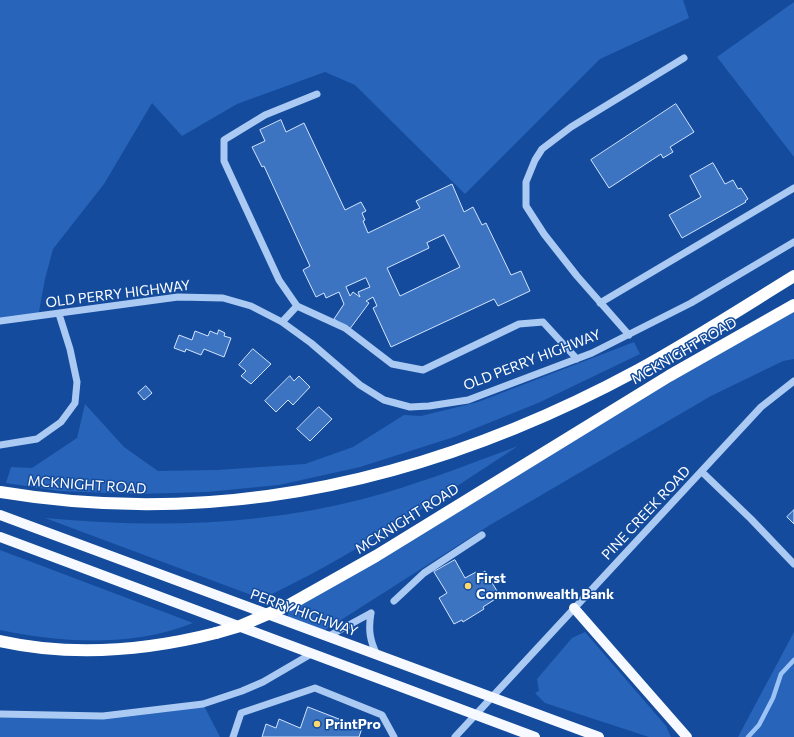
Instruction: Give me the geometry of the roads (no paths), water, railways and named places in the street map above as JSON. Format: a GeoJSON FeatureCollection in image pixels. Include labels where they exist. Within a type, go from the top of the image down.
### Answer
{"type":"FeatureCollection","features":[{"type":"Feature","properties":{"kind":"highway","name":"MCKNIGHT ROAD"},"geometry":{"type":"LineString","coordinates":[[0,492],[92,504],[168,505],[262,498],[359,480],[404,468],[476,443],[601,389],[673,351],[794,276]]}},
{"type":"Feature","properties":{"kind":"highway","name":"MCKNIGHT ROAD"},"geometry":{"type":"LineString","coordinates":[[0,641],[60,650],[115,650],[168,644],[240,626],[289,605],[376,556],[669,376],[794,305]]}},
{"type":"Feature","properties":{"kind":"main road","name":"PERRY HIGHWAY"},"geometry":{"type":"LineString","coordinates":[[0,515],[599,737]]}},
{"type":"Feature","properties":{"kind":"main road"},"geometry":{"type":"LineString","coordinates":[[0,538],[535,737]]}},
{"type":"Feature","properties":{"kind":"main road"},"geometry":{"type":"LineString","coordinates":[[574,608],[687,737]]}},
{"type":"Feature","properties":{"kind":"street"},"geometry":{"type":"LineString","coordinates":[[629,335],[600,303],[544,234],[526,206],[526,182],[535,160],[542,149],[571,128],[684,58]]}},
{"type":"Feature","properties":{"kind":"street"},"geometry":{"type":"LineString","coordinates":[[317,94],[265,115],[224,140],[224,161],[279,280],[297,306],[345,328],[392,364],[423,370],[520,324],[527,323],[543,322],[576,359]]}},
{"type":"Feature","properties":{"kind":"street"},"geometry":{"type":"LineString","coordinates":[[600,303],[794,188]]}},
{"type":"Feature","properties":{"kind":"street","name":"OLD PERRY HIGHWAY"},"geometry":{"type":"LineString","coordinates":[[0,321],[178,297],[205,296],[223,298],[251,306],[282,322],[311,343],[360,385],[384,400],[410,407],[429,406],[468,400],[576,359],[629,335],[691,303],[794,242]]}},
{"type":"Feature","properties":{"kind":"street"},"geometry":{"type":"LineString","coordinates":[[282,322],[297,306]]}},
{"type":"Feature","properties":{"kind":"street"},"geometry":{"type":"LineString","coordinates":[[0,445],[37,439],[61,422],[75,403],[77,382],[70,349],[59,314]]}},
{"type":"Feature","properties":{"kind":"street","name":"PINE CREEK ROAD"},"geometry":{"type":"LineString","coordinates":[[456,737],[761,407],[794,381]]}},
{"type":"Feature","properties":{"kind":"street"},"geometry":{"type":"LineString","coordinates":[[785,387],[794,388]]}},
{"type":"Feature","properties":{"kind":"street"},"geometry":{"type":"LineString","coordinates":[[702,472],[751,518],[794,564]]}},
{"type":"Feature","properties":{"kind":"street"},"geometry":{"type":"LineString","coordinates":[[394,601],[424,573],[482,535]]}},
{"type":"Feature","properties":{"kind":"street"},"geometry":{"type":"LineString","coordinates":[[327,637],[371,613],[369,630],[370,637],[378,656]]}},
{"type":"Feature","properties":{"kind":"street"},"geometry":{"type":"LineString","coordinates":[[0,714],[103,716],[203,704],[242,691],[263,682],[311,654]]}},
{"type":"Feature","properties":{"kind":"street"},"geometry":{"type":"LineString","coordinates":[[233,737],[241,713],[315,688],[382,715],[394,737]]}},
{"type":"Feature","properties":{"kind":"waterway"},"geometry":{"type":"LineString","coordinates":[[748,737],[759,725],[773,698],[781,674],[794,660]]}},
{"type":"Feature","properties":{"kind":"place","name":"First Commonwealth Bank"},"geometry":{"type":"Point","coordinates":[468,586]}},
{"type":"Feature","properties":{"kind":"place","name":"PrintPro"},"geometry":{"type":"Point","coordinates":[317,724]}}]}
